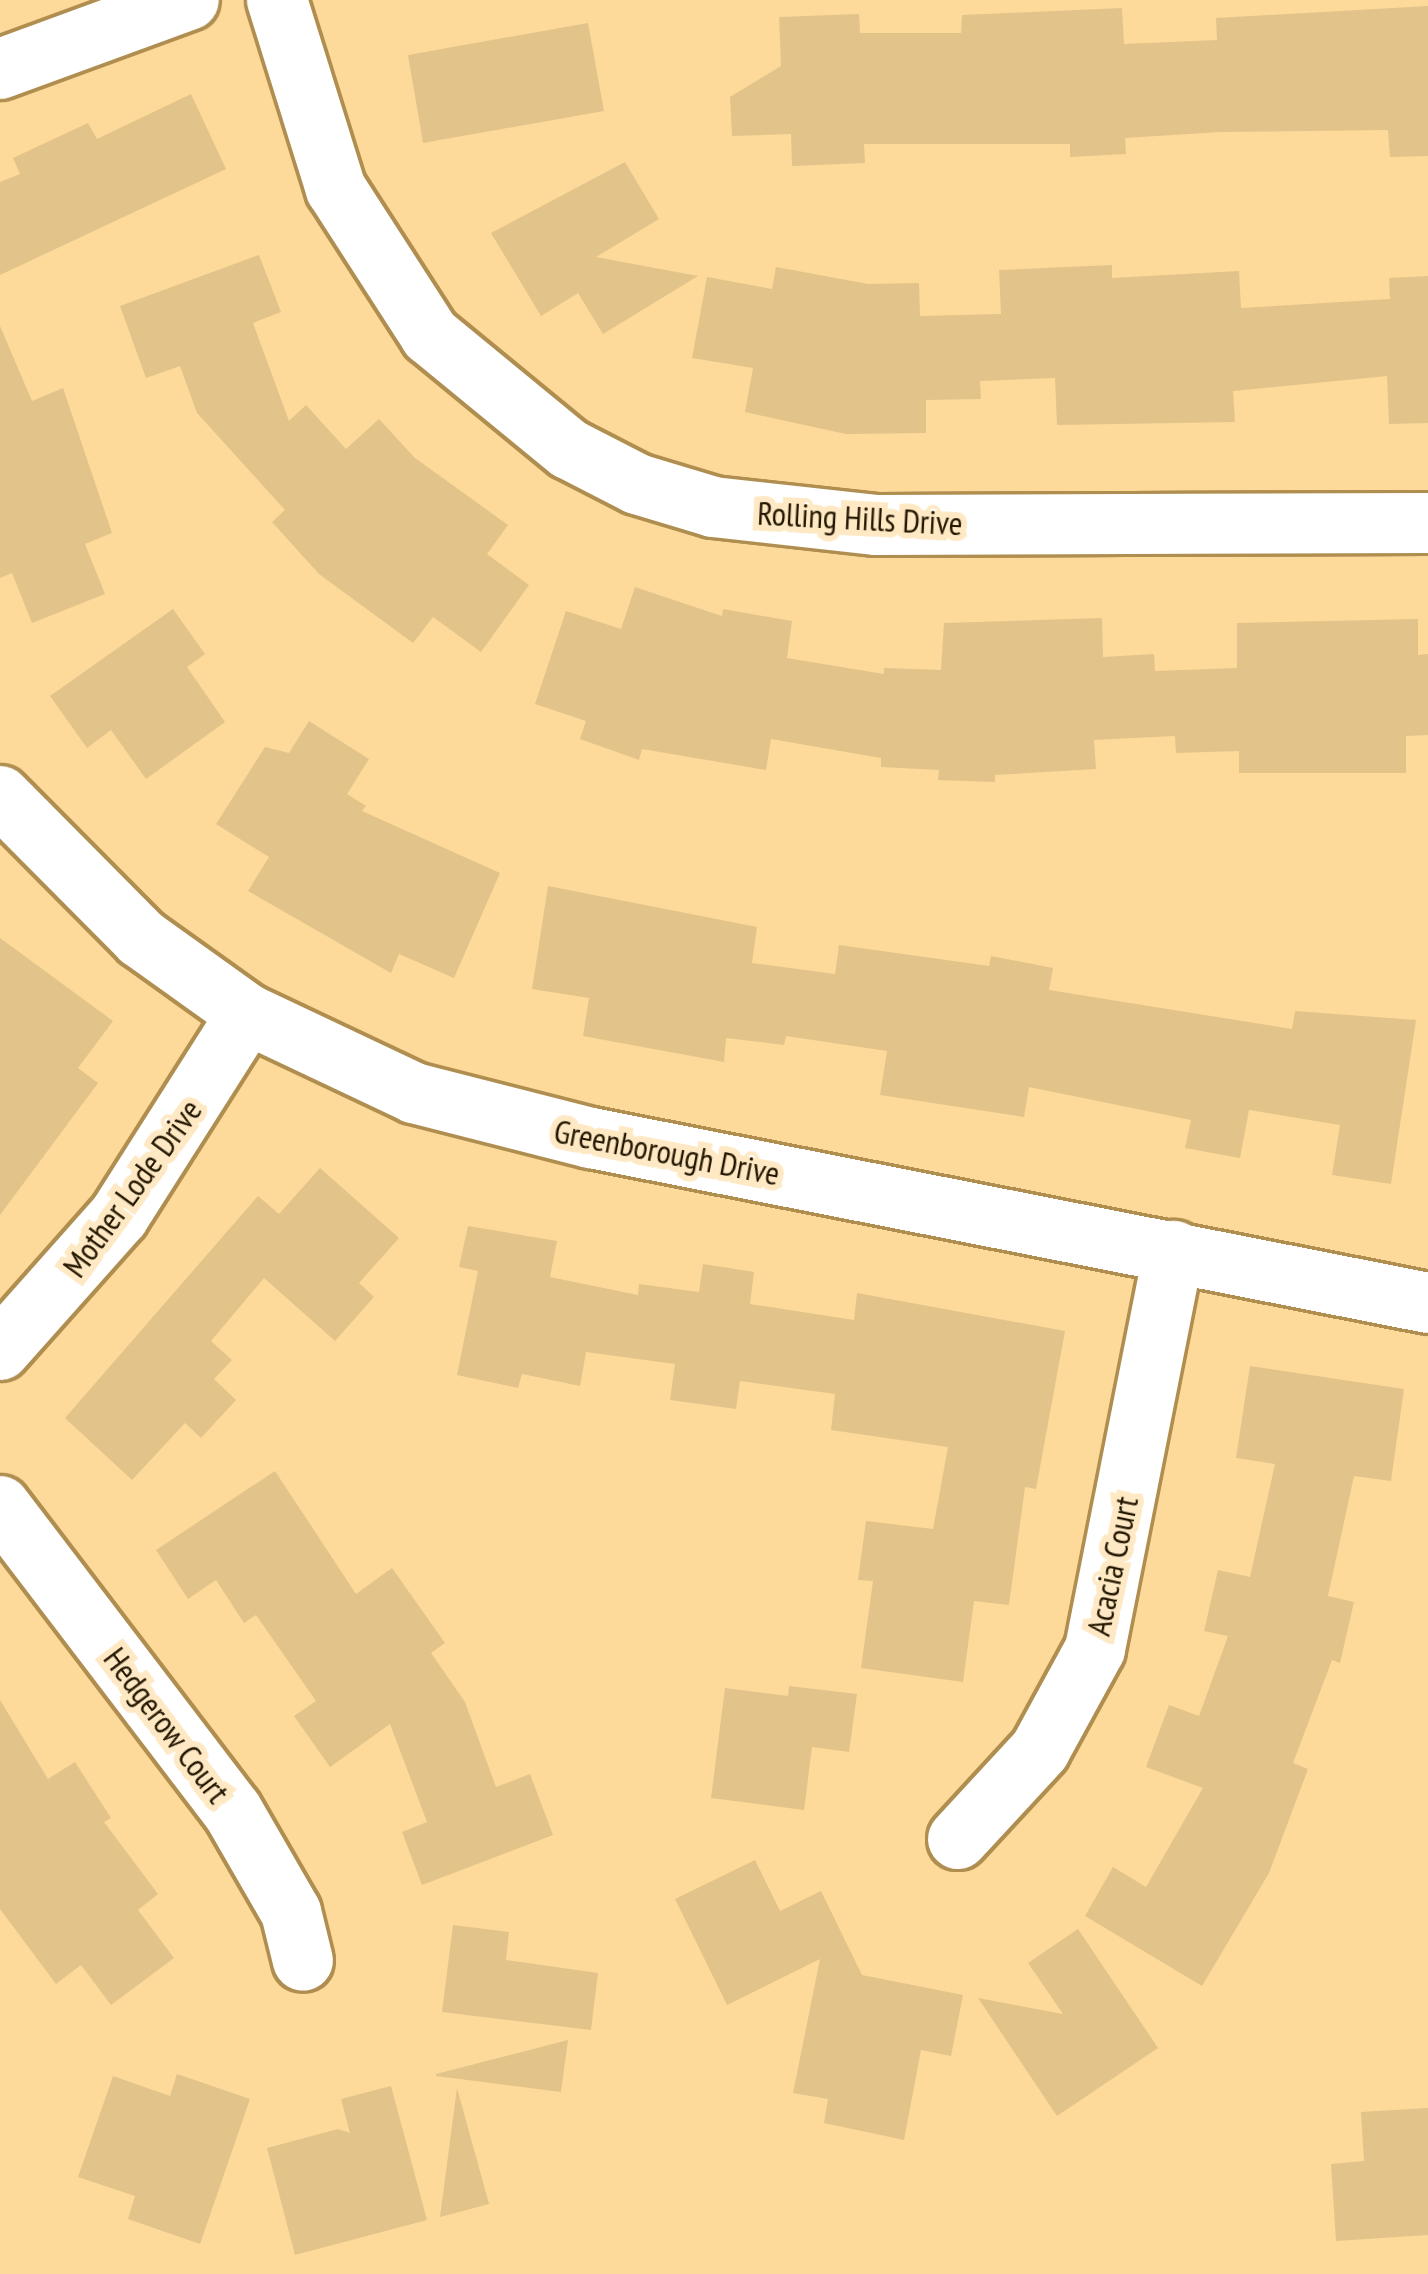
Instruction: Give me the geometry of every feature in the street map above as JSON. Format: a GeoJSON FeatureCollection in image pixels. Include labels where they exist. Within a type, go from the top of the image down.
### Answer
{"type":"FeatureCollection","features":[{"type":"Feature","properties":{"kind":"street"},"geometry":{"type":"LineString","coordinates":[[0,69],[188,0]]}},
{"type":"Feature","properties":{"kind":"street","name":"Rolling Hills Drive"},"geometry":{"type":"LineString","coordinates":[[277,0],[336,189],[430,335],[569,448],[637,484],[713,507],[877,525],[1428,523]]}},
{"type":"Feature","properties":{"kind":"street","name":"Greenborough Drive"},"geometry":{"type":"LineString","coordinates":[[0,796],[141,938],[248,1014],[414,1093],[490,1117],[1428,1303]]}},
{"type":"Feature","properties":{"kind":"street","name":"Mother Lode Drive"},"geometry":{"type":"LineString","coordinates":[[0,1350],[118,1216],[248,1014]]}},
{"type":"Feature","properties":{"kind":"street","name":"Acacia Court"},"geometry":{"type":"LineString","coordinates":[[958,1839],[1040,1750],[1095,1648],[1174,1251]]}},
{"type":"Feature","properties":{"kind":"street","name":"Hedgerow Court"},"geometry":{"type":"LineString","coordinates":[[0,1506],[232,1810],[291,1912],[303,1961]]}},
{"type":"Feature","properties":{"kind":"building"},"geometry":{"type":"Polygon","coordinates":[[[1428,6],[1428,156],[1390,157],[1388,130],[1221,132],[1125,138],[1126,154],[1070,157],[1070,144],[864,144],[865,163],[792,166],[791,134],[732,136],[730,97],[781,66],[779,17],[859,14],[860,33],[961,33],[962,15],[1122,8],[1124,44],[1217,40],[1216,18],[1428,6]]]}},
{"type":"Feature","properties":{"kind":"building"},"geometry":{"type":"Polygon","coordinates":[[[588,23],[604,111],[423,143],[408,55],[588,23]]]}},
{"type":"Feature","properties":{"kind":"building"},"geometry":{"type":"Polygon","coordinates":[[[191,94],[226,169],[0,275],[0,182],[20,174],[13,158],[88,123],[97,139],[191,94]]]}},
{"type":"Feature","properties":{"kind":"building"},"geometry":{"type":"Polygon","coordinates":[[[625,162],[659,219],[596,257],[698,276],[603,334],[578,293],[541,316],[491,233],[625,162]]]}},
{"type":"Feature","properties":{"kind":"building"},"geometry":{"type":"Polygon","coordinates":[[[259,255],[281,312],[253,323],[289,421],[306,405],[346,449],[379,419],[415,458],[508,525],[487,554],[529,585],[481,652],[433,617],[413,643],[319,574],[272,522],[285,510],[197,413],[180,366],[146,378],[120,306],[259,255]]]}},
{"type":"Feature","properties":{"kind":"building"},"geometry":{"type":"Polygon","coordinates":[[[1112,265],[1112,278],[1239,271],[1241,308],[1390,299],[1389,278],[1428,276],[1428,423],[1389,424],[1387,376],[1233,391],[1235,422],[1057,425],[1055,378],[980,381],[981,399],[926,400],[926,433],[846,434],[745,412],[753,368],[692,358],[707,277],[772,289],[776,267],[868,284],[919,283],[920,316],[1001,314],[999,270],[1112,265]]]}},
{"type":"Feature","properties":{"kind":"building"},"geometry":{"type":"Polygon","coordinates":[[[0,326],[32,401],[63,388],[112,533],[85,544],[105,594],[32,623],[12,573],[0,578],[0,326]]]}},
{"type":"Feature","properties":{"kind":"building"},"geometry":{"type":"Polygon","coordinates":[[[635,587],[722,616],[723,609],[792,621],[787,658],[884,674],[884,668],[941,670],[944,623],[1102,618],[1103,657],[1154,654],[1155,671],[1237,668],[1237,623],[1418,619],[1418,655],[1428,654],[1428,735],[1406,736],[1406,773],[1239,773],[1239,751],[1176,753],[1175,736],[1094,740],[1096,769],[995,775],[995,782],[938,780],[939,770],[881,767],[881,758],[771,739],[766,770],[642,749],[639,760],[580,739],[586,721],[535,704],[566,611],[621,629],[635,587]]]}},
{"type":"Feature","properties":{"kind":"building"},"geometry":{"type":"Polygon","coordinates":[[[173,609],[205,654],[187,667],[225,722],[146,779],[111,730],[87,748],[50,696],[173,609]]]}},
{"type":"Feature","properties":{"kind":"building"},"geometry":{"type":"Polygon","coordinates":[[[309,721],[369,759],[347,794],[366,806],[362,811],[500,873],[454,978],[399,954],[391,973],[248,891],[269,857],[216,824],[265,747],[289,753],[309,721]]]}},
{"type":"Feature","properties":{"kind":"building"},"geometry":{"type":"Polygon","coordinates":[[[548,886],[757,927],[752,963],[835,974],[839,945],[989,966],[991,956],[1053,968],[1049,990],[1292,1029],[1295,1011],[1416,1020],[1391,1184],[1332,1175],[1340,1125],[1249,1110],[1240,1158],[1185,1148],[1191,1120],[1029,1087],[1024,1117],[880,1095],[887,1051],[786,1036],[784,1045],[726,1038],[724,1062],[583,1036],[589,998],[532,989],[548,886]]]}},
{"type":"Feature","properties":{"kind":"building"},"geometry":{"type":"Polygon","coordinates":[[[0,938],[113,1021],[78,1068],[98,1083],[0,1215],[0,938]]]}},
{"type":"Feature","properties":{"kind":"building"},"geometry":{"type":"Polygon","coordinates":[[[320,1168],[399,1238],[359,1283],[374,1297],[335,1341],[264,1278],[211,1341],[232,1360],[214,1379],[236,1400],[201,1438],[185,1423],[132,1480],[65,1418],[258,1196],[279,1214],[320,1168]]]}},
{"type":"Feature","properties":{"kind":"building"},"geometry":{"type":"Polygon","coordinates":[[[468,1226],[557,1241],[550,1277],[638,1295],[639,1284],[699,1292],[703,1264],[754,1272],[750,1304],[854,1320],[857,1293],[1065,1331],[1036,1489],[1025,1487],[1009,1605],[974,1601],[963,1682],[861,1668],[873,1581],[858,1580],[866,1521],[933,1529],[948,1447],[831,1430],[835,1394],[740,1381],[736,1409],[670,1400],[675,1364],[586,1352],[580,1386],[522,1374],[518,1388],[457,1375],[478,1271],[459,1267],[468,1226]]]}},
{"type":"Feature","properties":{"kind":"building"},"geometry":{"type":"Polygon","coordinates":[[[1250,1366],[1404,1389],[1391,1481],[1354,1476],[1328,1596],[1354,1602],[1340,1663],[1332,1660],[1293,1763],[1308,1769],[1269,1873],[1202,1986],[1085,1916],[1113,1867],[1146,1887],[1203,1788],[1146,1767],[1169,1705],[1199,1716],[1228,1636],[1204,1631],[1218,1570],[1250,1577],[1275,1464],[1236,1458],[1250,1366]]]}},
{"type":"Feature","properties":{"kind":"building"},"geometry":{"type":"Polygon","coordinates":[[[275,1471],[356,1594],[392,1568],[445,1643],[431,1653],[465,1702],[496,1787],[530,1774],[553,1835],[422,1885],[402,1832],[427,1822],[390,1724],[330,1767],[294,1716],[316,1701],[256,1615],[244,1623],[216,1580],[188,1599],[156,1550],[275,1471]]]}},
{"type":"Feature","properties":{"kind":"building"},"geometry":{"type":"Polygon","coordinates":[[[789,1686],[857,1694],[849,1752],[812,1747],[804,1810],[711,1798],[725,1688],[788,1696],[789,1686]]]}},
{"type":"Feature","properties":{"kind":"building"},"geometry":{"type":"Polygon","coordinates":[[[0,1700],[48,1779],[75,1762],[111,1818],[104,1822],[158,1894],[138,1910],[174,1958],[111,2005],[81,1965],[56,1984],[0,1909],[0,1700]]]}},
{"type":"Feature","properties":{"kind":"building"},"geometry":{"type":"Polygon","coordinates":[[[755,1860],[780,1911],[821,1891],[862,1975],[963,1995],[951,2056],[921,2050],[904,2140],[824,2123],[828,2099],[793,2093],[820,1959],[727,2005],[675,1899],[755,1860]]]}},
{"type":"Feature","properties":{"kind":"building"},"geometry":{"type":"Polygon","coordinates":[[[453,1925],[509,1932],[506,1960],[598,1973],[591,2030],[442,2012],[453,1925]]]}},
{"type":"Feature","properties":{"kind":"building"},"geometry":{"type":"Polygon","coordinates":[[[1078,1929],[1158,2048],[1057,2116],[978,1998],[1063,2014],[1028,1963],[1078,1929]]]}},
{"type":"Feature","properties":{"kind":"building"},"geometry":{"type":"Polygon","coordinates":[[[568,2040],[561,2092],[436,2076],[436,2074],[568,2040]]]}},
{"type":"Feature","properties":{"kind":"building"},"geometry":{"type":"Polygon","coordinates":[[[177,2074],[250,2099],[200,2244],[128,2219],[135,2196],[78,2177],[113,2076],[170,2096],[177,2074]]]}},
{"type":"Feature","properties":{"kind":"building"},"geometry":{"type":"Polygon","coordinates":[[[391,2086],[427,2220],[295,2255],[267,2148],[338,2129],[350,2133],[341,2099],[391,2086]]]}},
{"type":"Feature","properties":{"kind":"building"},"geometry":{"type":"Polygon","coordinates":[[[457,2088],[489,2204],[440,2217],[457,2088]]]}},
{"type":"Feature","properties":{"kind":"building"},"geometry":{"type":"Polygon","coordinates":[[[1428,2108],[1428,2235],[1336,2241],[1331,2164],[1364,2161],[1361,2112],[1428,2108]]]}}]}
